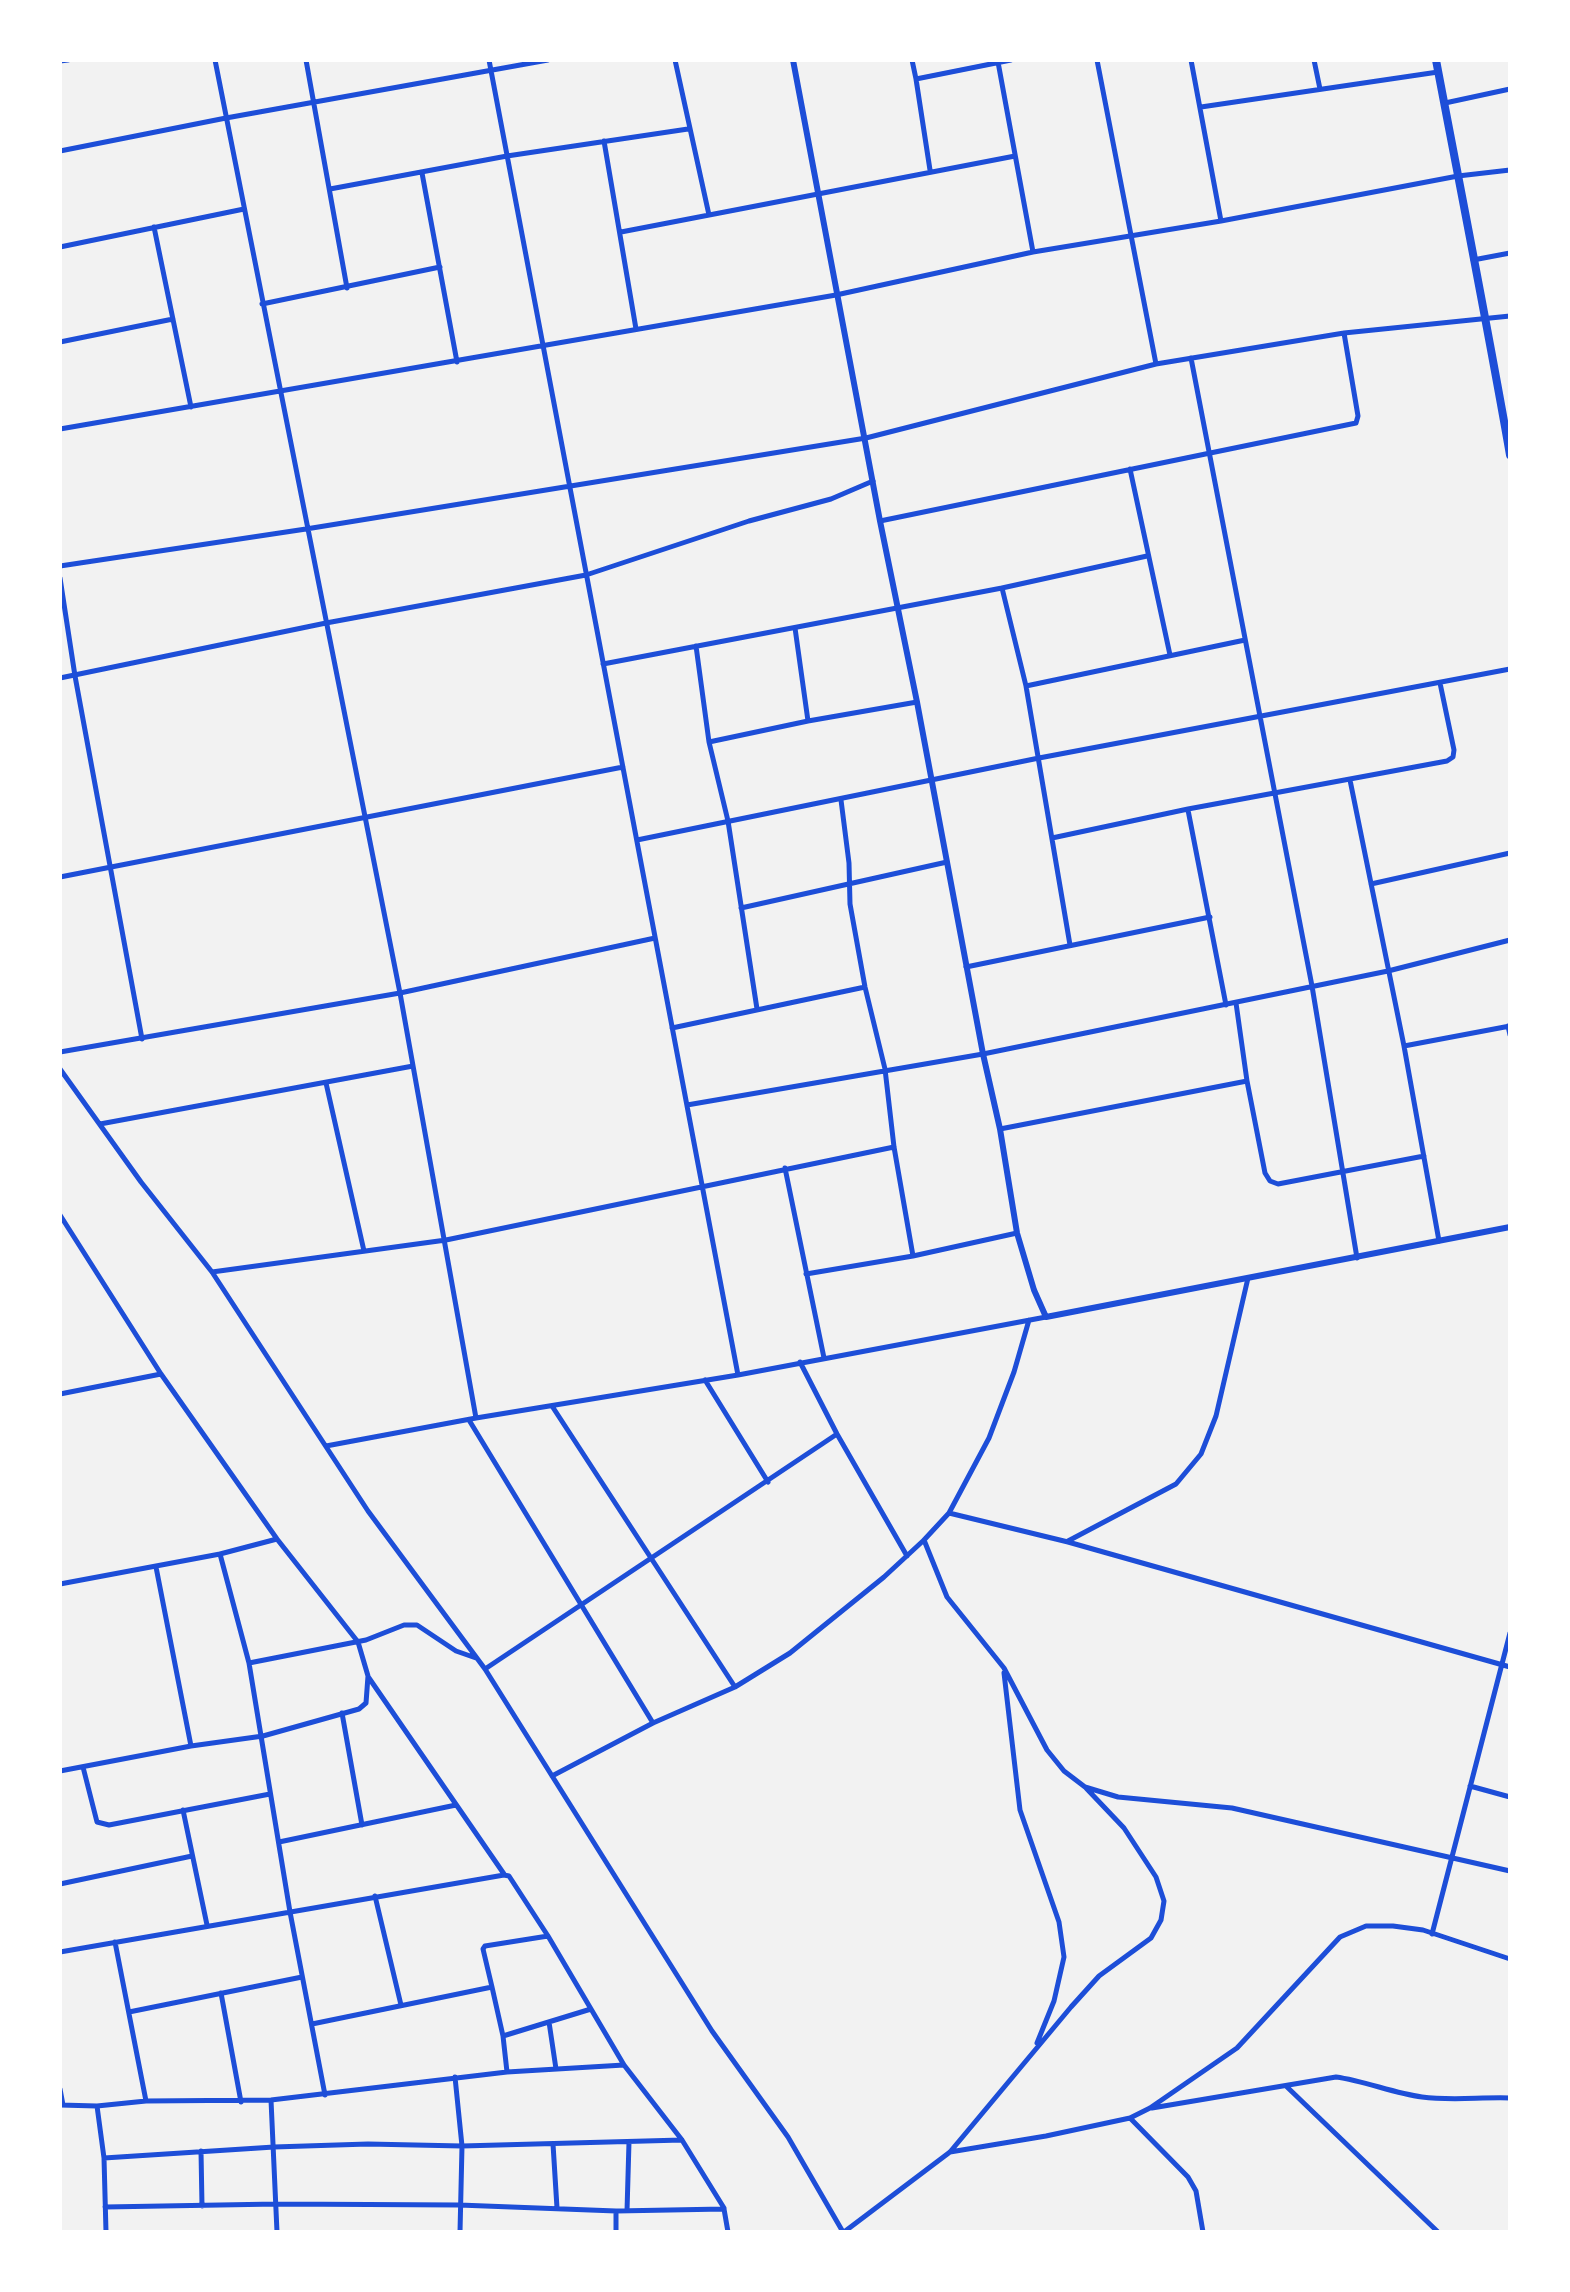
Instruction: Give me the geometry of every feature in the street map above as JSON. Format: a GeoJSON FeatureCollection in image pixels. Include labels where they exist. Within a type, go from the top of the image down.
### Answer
{"type":"FeatureCollection","features":[{"type":"Feature","properties":{"kind":"highway"},"geometry":{"type":"LineString","coordinates":[[1436,60],[1473,260],[1487,318],[1510,455]]}},
{"type":"Feature","properties":{"kind":"street"},"geometry":{"type":"LineString","coordinates":[[60,61],[68,60]]}},
{"type":"Feature","properties":{"kind":"street"},"geometry":{"type":"LineString","coordinates":[[215,60],[400,993],[476,1418]]}},
{"type":"Feature","properties":{"kind":"street"},"geometry":{"type":"LineString","coordinates":[[306,60],[347,288]]}},
{"type":"Feature","properties":{"kind":"street"},"geometry":{"type":"LineString","coordinates":[[489,60],[738,1375]]}},
{"type":"Feature","properties":{"kind":"street"},"geometry":{"type":"LineString","coordinates":[[60,151],[548,60]]}},
{"type":"Feature","properties":{"kind":"street"},"geometry":{"type":"LineString","coordinates":[[675,60],[709,215]]}},
{"type":"Feature","properties":{"kind":"street"},"geometry":{"type":"LineString","coordinates":[[793,60],[966,967],[1000,1129],[1017,1233],[1034,1290],[1046,1317]]}},
{"type":"Feature","properties":{"kind":"street"},"geometry":{"type":"LineString","coordinates":[[912,60],[930,170]]}},
{"type":"Feature","properties":{"kind":"street"},"geometry":{"type":"LineString","coordinates":[[916,79],[1011,60]]}},
{"type":"Feature","properties":{"kind":"street"},"geometry":{"type":"LineString","coordinates":[[1097,60],[1156,364]]}},
{"type":"Feature","properties":{"kind":"street"},"geometry":{"type":"LineString","coordinates":[[1191,60],[1221,221]]}},
{"type":"Feature","properties":{"kind":"street"},"geometry":{"type":"LineString","coordinates":[[1314,60],[1320,89]]}},
{"type":"Feature","properties":{"kind":"street"},"geometry":{"type":"LineString","coordinates":[[998,62],[1033,252]]}},
{"type":"Feature","properties":{"kind":"street"},"geometry":{"type":"LineString","coordinates":[[1201,107],[1438,72]]}},
{"type":"Feature","properties":{"kind":"street"},"geometry":{"type":"LineString","coordinates":[[1444,103],[1510,89]]}},
{"type":"Feature","properties":{"kind":"street"},"geometry":{"type":"LineString","coordinates":[[330,189],[507,156],[688,129]]}},
{"type":"Feature","properties":{"kind":"street"},"geometry":{"type":"LineString","coordinates":[[604,141],[636,329]]}},
{"type":"Feature","properties":{"kind":"street"},"geometry":{"type":"LineString","coordinates":[[621,232],[1015,156]]}},
{"type":"Feature","properties":{"kind":"street"},"geometry":{"type":"LineString","coordinates":[[60,429],[836,295],[1033,252],[1221,221],[1458,176],[1510,170]]}},
{"type":"Feature","properties":{"kind":"street"},"geometry":{"type":"LineString","coordinates":[[422,173],[457,362]]}},
{"type":"Feature","properties":{"kind":"street"},"geometry":{"type":"LineString","coordinates":[[60,247],[244,209]]}},
{"type":"Feature","properties":{"kind":"street"},"geometry":{"type":"LineString","coordinates":[[154,227],[191,407]]}},
{"type":"Feature","properties":{"kind":"street"},"geometry":{"type":"LineString","coordinates":[[1473,260],[1510,253]]}},
{"type":"Feature","properties":{"kind":"street"},"geometry":{"type":"LineString","coordinates":[[262,304],[440,267]]}},
{"type":"Feature","properties":{"kind":"street"},"geometry":{"type":"LineString","coordinates":[[60,566],[866,438],[1156,364],[1344,333],[1510,316]]}},
{"type":"Feature","properties":{"kind":"street"},"geometry":{"type":"LineString","coordinates":[[60,342],[173,319]]}},
{"type":"Feature","properties":{"kind":"street"},"geometry":{"type":"LineString","coordinates":[[880,521],[1356,423],[1358,416],[1344,333]]}},
{"type":"Feature","properties":{"kind":"street"},"geometry":{"type":"LineString","coordinates":[[1191,358],[1312,986],[1357,1258]]}},
{"type":"Feature","properties":{"kind":"street"},"geometry":{"type":"LineString","coordinates":[[1130,469],[1170,655]]}},
{"type":"Feature","properties":{"kind":"street"},"geometry":{"type":"LineString","coordinates":[[60,678],[326,623],[586,575],[749,521],[831,499],[873,481]]}},
{"type":"Feature","properties":{"kind":"street"},"geometry":{"type":"LineString","coordinates":[[603,664],[1002,588],[1147,556]]}},
{"type":"Feature","properties":{"kind":"street"},"geometry":{"type":"LineString","coordinates":[[60,578],[142,1039]]}},
{"type":"Feature","properties":{"kind":"street"},"geometry":{"type":"LineString","coordinates":[[1002,588],[1026,686],[1070,945]]}},
{"type":"Feature","properties":{"kind":"street"},"geometry":{"type":"LineString","coordinates":[[795,628],[808,721]]}},
{"type":"Feature","properties":{"kind":"street"},"geometry":{"type":"LineString","coordinates":[[1026,686],[1245,640]]}},
{"type":"Feature","properties":{"kind":"street"},"geometry":{"type":"LineString","coordinates":[[696,646],[709,742],[728,821],[757,1009]]}},
{"type":"Feature","properties":{"kind":"street"},"geometry":{"type":"LineString","coordinates":[[637,840],[1039,758],[1510,669]]}},
{"type":"Feature","properties":{"kind":"street"},"geometry":{"type":"LineString","coordinates":[[1052,838],[1188,809],[1447,761],[1453,757],[1454,750],[1440,683]]}},
{"type":"Feature","properties":{"kind":"street"},"geometry":{"type":"LineString","coordinates":[[709,742],[917,702]]}},
{"type":"Feature","properties":{"kind":"street"},"geometry":{"type":"LineString","coordinates":[[60,877],[623,767]]}},
{"type":"Feature","properties":{"kind":"street"},"geometry":{"type":"LineString","coordinates":[[1350,780],[1404,1046],[1439,1241]]}},
{"type":"Feature","properties":{"kind":"street"},"geometry":{"type":"LineString","coordinates":[[841,800],[850,904],[865,987],[885,1069],[894,1147],[913,1256]]}},
{"type":"Feature","properties":{"kind":"street"},"geometry":{"type":"LineString","coordinates":[[1188,809],[1226,1005]]}},
{"type":"Feature","properties":{"kind":"street"},"geometry":{"type":"LineString","coordinates":[[1371,884],[1510,853]]}},
{"type":"Feature","properties":{"kind":"street"},"geometry":{"type":"LineString","coordinates":[[741,908],[947,862]]}},
{"type":"Feature","properties":{"kind":"street"},"geometry":{"type":"LineString","coordinates":[[966,967],[1210,917]]}},
{"type":"Feature","properties":{"kind":"street"},"geometry":{"type":"LineString","coordinates":[[60,1052],[400,993],[655,938]]}},
{"type":"Feature","properties":{"kind":"street"},"geometry":{"type":"LineString","coordinates":[[687,1105],[983,1054],[1388,971],[1510,940]]}},
{"type":"Feature","properties":{"kind":"street"},"geometry":{"type":"LineString","coordinates":[[672,1028],[865,987]]}},
{"type":"Feature","properties":{"kind":"street"},"geometry":{"type":"LineString","coordinates":[[1236,1003],[1247,1081],[1265,1173],[1270,1181],[1278,1184],[1424,1156]]}},
{"type":"Feature","properties":{"kind":"street"},"geometry":{"type":"LineString","coordinates":[[1404,1046],[1509,1026],[1510,1035]]}},
{"type":"Feature","properties":{"kind":"street"},"geometry":{"type":"LineString","coordinates":[[100,1124],[413,1066]]}},
{"type":"Feature","properties":{"kind":"street"},"geometry":{"type":"LineString","coordinates":[[60,1069],[141,1182],[212,1272],[368,1511],[485,1669],[712,2031],[778,2121],[843,2232],[950,2152],[1034,2048],[1099,1976],[1151,1938],[1161,1920],[1164,1901],[1156,1877],[1124,1828],[1085,1787],[1064,1771],[1047,1750],[1004,1668],[947,1597],[924,1540]]}},
{"type":"Feature","properties":{"kind":"street"},"geometry":{"type":"LineString","coordinates":[[1000,1129],[1247,1081]]}},
{"type":"Feature","properties":{"kind":"street"},"geometry":{"type":"LineString","coordinates":[[326,1083],[364,1251]]}},
{"type":"Feature","properties":{"kind":"street"},"geometry":{"type":"LineString","coordinates":[[212,1272],[446,1240],[894,1147]]}},
{"type":"Feature","properties":{"kind":"street"},"geometry":{"type":"LineString","coordinates":[[785,1168],[824,1358]]}},
{"type":"Feature","properties":{"kind":"street"},"geometry":{"type":"LineString","coordinates":[[60,1215],[161,1374],[277,1539],[358,1642],[368,1676],[504,1875]]}},
{"type":"Feature","properties":{"kind":"street"},"geometry":{"type":"LineString","coordinates":[[326,1446],[738,1375],[1510,1227]]}},
{"type":"Feature","properties":{"kind":"street"},"geometry":{"type":"LineString","coordinates":[[806,1274],[913,1256],[1017,1233]]}},
{"type":"Feature","properties":{"kind":"street"},"geometry":{"type":"LineString","coordinates":[[1068,1542],[1176,1484],[1201,1454],[1216,1416],[1248,1278]]}},
{"type":"Feature","properties":{"kind":"street"},"geometry":{"type":"LineString","coordinates":[[551,1777],[653,1723],[735,1687],[790,1653],[924,1540],[949,1513],[989,1438],[1014,1372],[1029,1320]]}},
{"type":"Feature","properties":{"kind":"street"},"geometry":{"type":"LineString","coordinates":[[800,1362],[907,1556]]}},
{"type":"Feature","properties":{"kind":"street"},"geometry":{"type":"LineString","coordinates":[[60,1394],[161,1374]]}},
{"type":"Feature","properties":{"kind":"street"},"geometry":{"type":"LineString","coordinates":[[705,1380],[768,1482]]}},
{"type":"Feature","properties":{"kind":"street"},"geometry":{"type":"LineString","coordinates":[[551,1406],[735,1687]]}},
{"type":"Feature","properties":{"kind":"street"},"geometry":{"type":"LineString","coordinates":[[469,1420],[653,1723]]}},
{"type":"Feature","properties":{"kind":"street"},"geometry":{"type":"LineString","coordinates":[[485,1669],[837,1434]]}},
{"type":"Feature","properties":{"kind":"street"},"geometry":{"type":"LineString","coordinates":[[949,1513],[1068,1542],[1510,1667]]}},
{"type":"Feature","properties":{"kind":"street"},"geometry":{"type":"LineString","coordinates":[[60,1584],[220,1554],[277,1539]]}},
{"type":"Feature","properties":{"kind":"street"},"geometry":{"type":"LineString","coordinates":[[220,1554],[249,1663],[290,1912],[325,2095]]}},
{"type":"Feature","properties":{"kind":"street"},"geometry":{"type":"LineString","coordinates":[[156,1567],[191,1746]]}},
{"type":"Feature","properties":{"kind":"street"},"geometry":{"type":"LineString","coordinates":[[249,1663],[358,1642],[404,1625],[417,1625],[456,1651],[477,1658]]}},
{"type":"Feature","properties":{"kind":"street"},"geometry":{"type":"LineString","coordinates":[[1432,1934],[1510,1633]]}},
{"type":"Feature","properties":{"kind":"street"},"geometry":{"type":"LineString","coordinates":[[1004,1668],[1020,1810],[1059,1922],[1064,1957],[1054,2001],[1034,2048]]}},
{"type":"Feature","properties":{"kind":"street"},"geometry":{"type":"LineString","coordinates":[[60,1771],[263,1736],[359,1709],[366,1703],[368,1676]]}},
{"type":"Feature","properties":{"kind":"street"},"geometry":{"type":"LineString","coordinates":[[342,1713],[362,1825]]}},
{"type":"Feature","properties":{"kind":"street"},"geometry":{"type":"LineString","coordinates":[[83,1767],[97,1822],[102,1824],[270,1794]]}},
{"type":"Feature","properties":{"kind":"street"},"geometry":{"type":"LineString","coordinates":[[1470,1786],[1510,1797]]}},
{"type":"Feature","properties":{"kind":"street"},"geometry":{"type":"LineString","coordinates":[[1085,1787],[1118,1797],[1232,1808],[1510,1871]]}},
{"type":"Feature","properties":{"kind":"street"},"geometry":{"type":"LineString","coordinates":[[279,1842],[456,1805]]}},
{"type":"Feature","properties":{"kind":"street"},"geometry":{"type":"LineString","coordinates":[[183,1810],[207,1925]]}},
{"type":"Feature","properties":{"kind":"street"},"geometry":{"type":"LineString","coordinates":[[60,1884],[192,1856]]}},
{"type":"Feature","properties":{"kind":"street"},"geometry":{"type":"LineString","coordinates":[[60,1952],[375,1896],[509,1876],[624,2065],[682,2140],[724,2209],[728,2232]]}},
{"type":"Feature","properties":{"kind":"street"},"geometry":{"type":"LineString","coordinates":[[375,1896],[401,2005]]}},
{"type":"Feature","properties":{"kind":"street"},"geometry":{"type":"LineString","coordinates":[[950,2152],[1130,2118],[1150,2108],[1237,2048],[1340,1937],[1366,1926],[1393,1926],[1432,1934],[1510,1959]]}},
{"type":"Feature","properties":{"kind":"street"},"geometry":{"type":"LineString","coordinates":[[507,2072],[503,2036],[483,1949],[485,1946],[548,1936]]}},
{"type":"Feature","properties":{"kind":"street"},"geometry":{"type":"LineString","coordinates":[[115,1942],[146,2101]]}},
{"type":"Feature","properties":{"kind":"street"},"geometry":{"type":"LineString","coordinates":[[129,2012],[302,1977]]}},
{"type":"Feature","properties":{"kind":"street"},"geometry":{"type":"LineString","coordinates":[[312,2024],[492,1987]]}},
{"type":"Feature","properties":{"kind":"street"},"geometry":{"type":"LineString","coordinates":[[221,1993],[241,2102]]}},
{"type":"Feature","properties":{"kind":"street"},"geometry":{"type":"LineString","coordinates":[[503,2036],[591,2009]]}},
{"type":"Feature","properties":{"kind":"street"},"geometry":{"type":"LineString","coordinates":[[549,2022],[556,2069]]}},
{"type":"Feature","properties":{"kind":"street"},"geometry":{"type":"LineString","coordinates":[[60,2089],[62,2105],[97,2106],[146,2101],[241,2102],[325,2095],[455,2077],[624,2065]]}},
{"type":"Feature","properties":{"kind":"street"},"geometry":{"type":"LineString","coordinates":[[455,2077],[462,2146],[460,2232]]}},
{"type":"Feature","properties":{"kind":"street"},"geometry":{"type":"LineString","coordinates":[[1150,2108],[1336,2077],[1364,2081],[1419,2097],[1458,2100],[1510,2098]]}},
{"type":"Feature","properties":{"kind":"street"},"geometry":{"type":"LineString","coordinates":[[1285,2085],[1438,2232]]}},
{"type":"Feature","properties":{"kind":"street"},"geometry":{"type":"LineString","coordinates":[[271,2100],[277,2232]]}},
{"type":"Feature","properties":{"kind":"street"},"geometry":{"type":"LineString","coordinates":[[97,2106],[104,2158],[106,2232]]}},
{"type":"Feature","properties":{"kind":"street"},"geometry":{"type":"LineString","coordinates":[[1130,2118],[1188,2177],[1196,2191],[1203,2232]]}},
{"type":"Feature","properties":{"kind":"street"},"geometry":{"type":"LineString","coordinates":[[104,2158],[368,2144],[462,2146],[682,2140]]}},
{"type":"Feature","properties":{"kind":"street"},"geometry":{"type":"LineString","coordinates":[[627,2211],[629,2142]]}},
{"type":"Feature","properties":{"kind":"street"},"geometry":{"type":"LineString","coordinates":[[553,2144],[557,2208]]}},
{"type":"Feature","properties":{"kind":"street"},"geometry":{"type":"LineString","coordinates":[[201,2151],[202,2206]]}},
{"type":"Feature","properties":{"kind":"street"},"geometry":{"type":"LineString","coordinates":[[105,2207],[277,2204],[459,2205],[616,2211],[724,2209]]}},
{"type":"Feature","properties":{"kind":"street"},"geometry":{"type":"LineString","coordinates":[[616,2211],[616,2232]]}}]}
